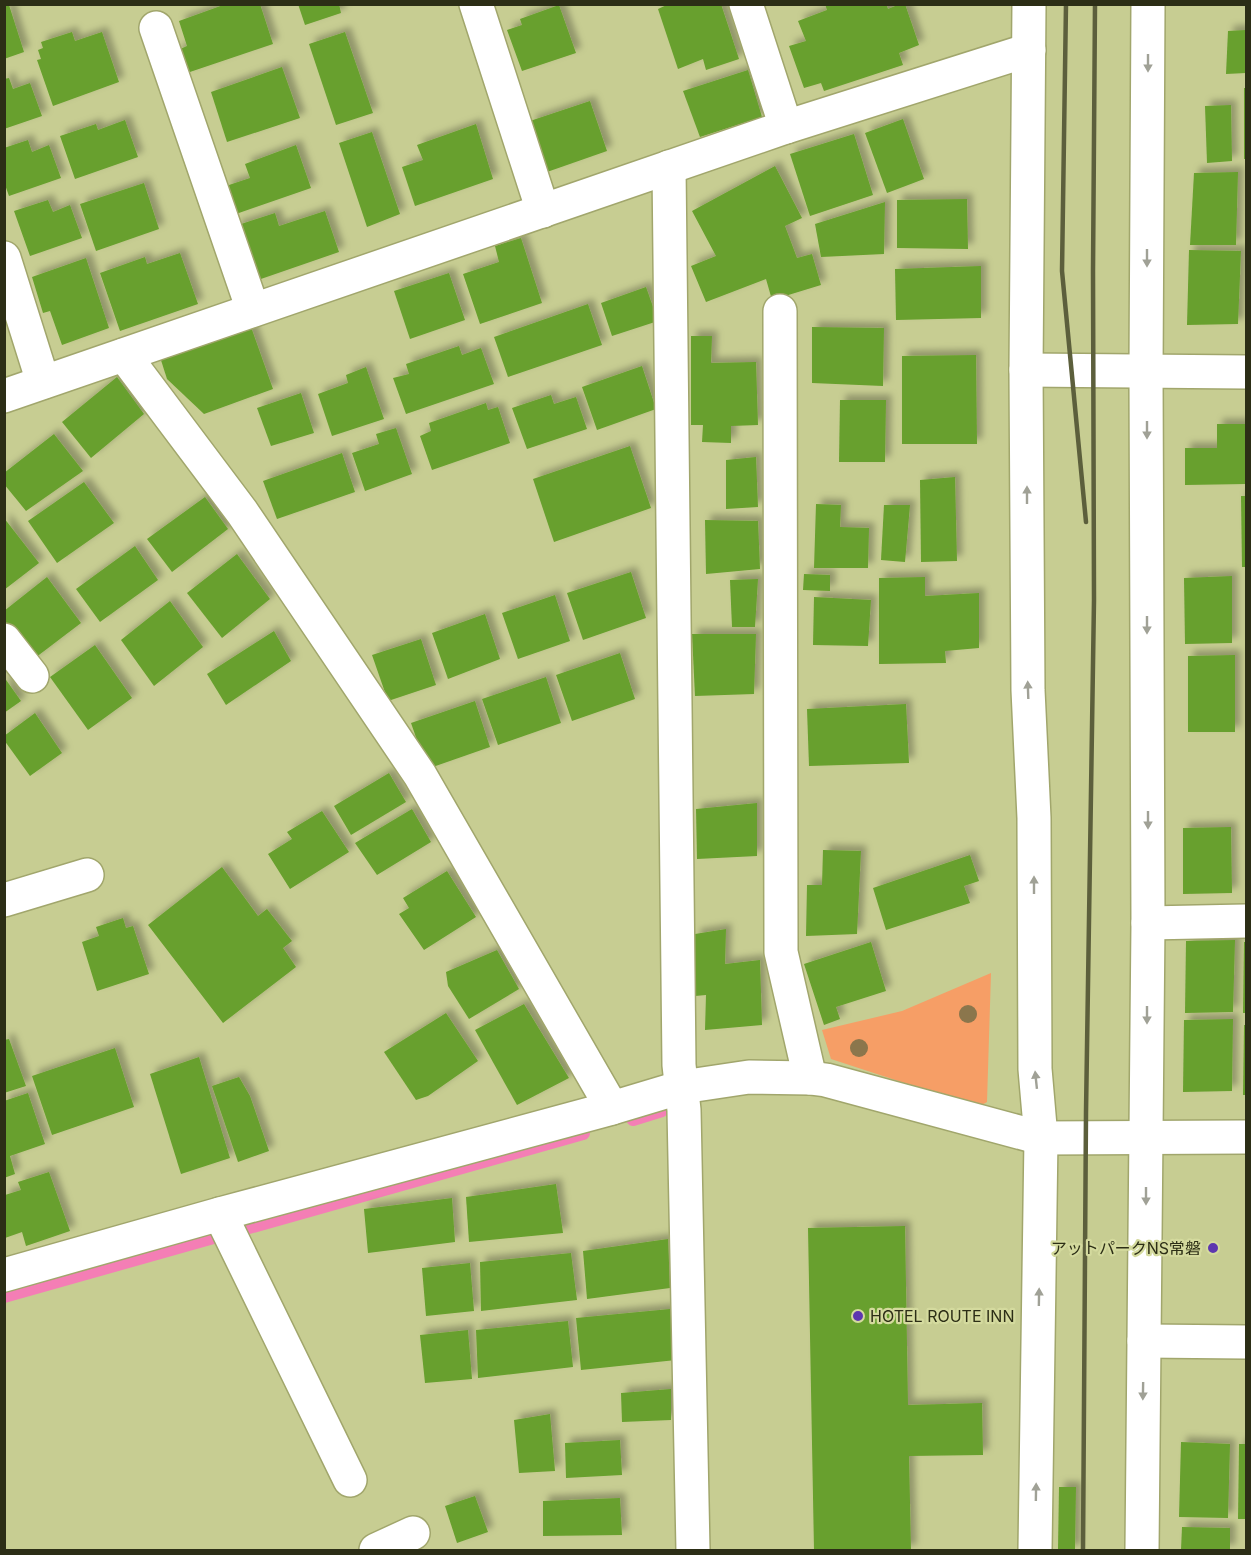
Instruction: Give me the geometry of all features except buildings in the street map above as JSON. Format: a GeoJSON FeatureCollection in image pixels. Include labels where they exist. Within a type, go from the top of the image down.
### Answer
{"type":"FeatureCollection","features":[{"type":"Feature","properties":{"kind":"street"},"geometry":{"type":"LineString","coordinates":[[476,4],[543,211]]}},
{"type":"Feature","properties":{"kind":"street"},"geometry":{"type":"LineString","coordinates":[[746,4],[786,127]]}},
{"type":"Feature","properties":{"kind":"street"},"geometry":{"type":"LineString","coordinates":[[1029,4],[1026,370],[1028,690],[1034,818],[1035,1069],[1041,1138],[1035,1551]]}},
{"type":"Feature","properties":{"kind":"street"},"geometry":{"type":"LineString","coordinates":[[1142,1551],[1148,923],[1146,372],[1148,4]]}},
{"type":"Feature","properties":{"kind":"street"},"geometry":{"type":"LineString","coordinates":[[156,28],[253,310]]}},
{"type":"Feature","properties":{"kind":"street"},"geometry":{"type":"LineString","coordinates":[[4,396],[786,127],[1029,50]]}},
{"type":"Feature","properties":{"kind":"street"},"geometry":{"type":"LineString","coordinates":[[669,167],[679,1065],[685,1134],[693,1551]]}},
{"type":"Feature","properties":{"kind":"street"},"geometry":{"type":"LineString","coordinates":[[4,258],[43,382]]}},
{"type":"Feature","properties":{"kind":"street"},"geometry":{"type":"LineString","coordinates":[[780,311],[781,952],[810,1078]]}},
{"type":"Feature","properties":{"kind":"street"},"geometry":{"type":"LineString","coordinates":[[124,355],[242,512],[420,775],[612,1108]]}},
{"type":"Feature","properties":{"kind":"street"},"geometry":{"type":"LineString","coordinates":[[1026,370],[1246,372]]}},
{"type":"Feature","properties":{"kind":"street"},"geometry":{"type":"LineString","coordinates":[[4,640],[32,676]]}},
{"type":"Feature","properties":{"kind":"street"},"geometry":{"type":"LineString","coordinates":[[4,900],[87,875]]}},
{"type":"Feature","properties":{"kind":"street"},"geometry":{"type":"LineString","coordinates":[[1148,923],[1246,921]]}},
{"type":"Feature","properties":{"kind":"street"},"geometry":{"type":"LineString","coordinates":[[4,1275],[226,1226],[682,1087],[749,1077],[825,1080],[1041,1138],[1246,1137]]}},
{"type":"Feature","properties":{"kind":"street"},"geometry":{"type":"LineString","coordinates":[[226,1226],[350,1480]]}},
{"type":"Feature","properties":{"kind":"street"},"geometry":{"type":"LineString","coordinates":[[1144,1341],[1246,1342]]}},
{"type":"Feature","properties":{"kind":"street"},"geometry":{"type":"LineString","coordinates":[[375,1551],[413,1533]]}},
{"type":"Feature","properties":{"kind":"shaded area"},"geometry":{"type":"Polygon","coordinates":[[[991,973],[987,1102],[978,1107],[831,1059],[822,1030],[902,1011],[991,973]]]}},
{"type":"Feature","properties":{"kind":"waterway"},"geometry":{"type":"LineString","coordinates":[[633,1119],[662,1110]]}},
{"type":"Feature","properties":{"kind":"waterway"},"geometry":{"type":"LineString","coordinates":[[4,1296],[583,1133]]}},
{"type":"Feature","properties":{"kind":"railway"},"geometry":{"type":"LineString","coordinates":[[1066,4],[1062,271],[1086,522]]}},
{"type":"Feature","properties":{"kind":"railway"},"geometry":{"type":"LineString","coordinates":[[1083,1550],[1086,1112],[1094,600],[1095,4]]}},
{"type":"Feature","properties":{"kind":"place","name":"アットパークNS常磐"},"geometry":{"type":"Point","coordinates":[1213,1248]}},
{"type":"Feature","properties":{"kind":"place","name":"HOTEL ROUTE INN"},"geometry":{"type":"Point","coordinates":[858,1316]}}]}
